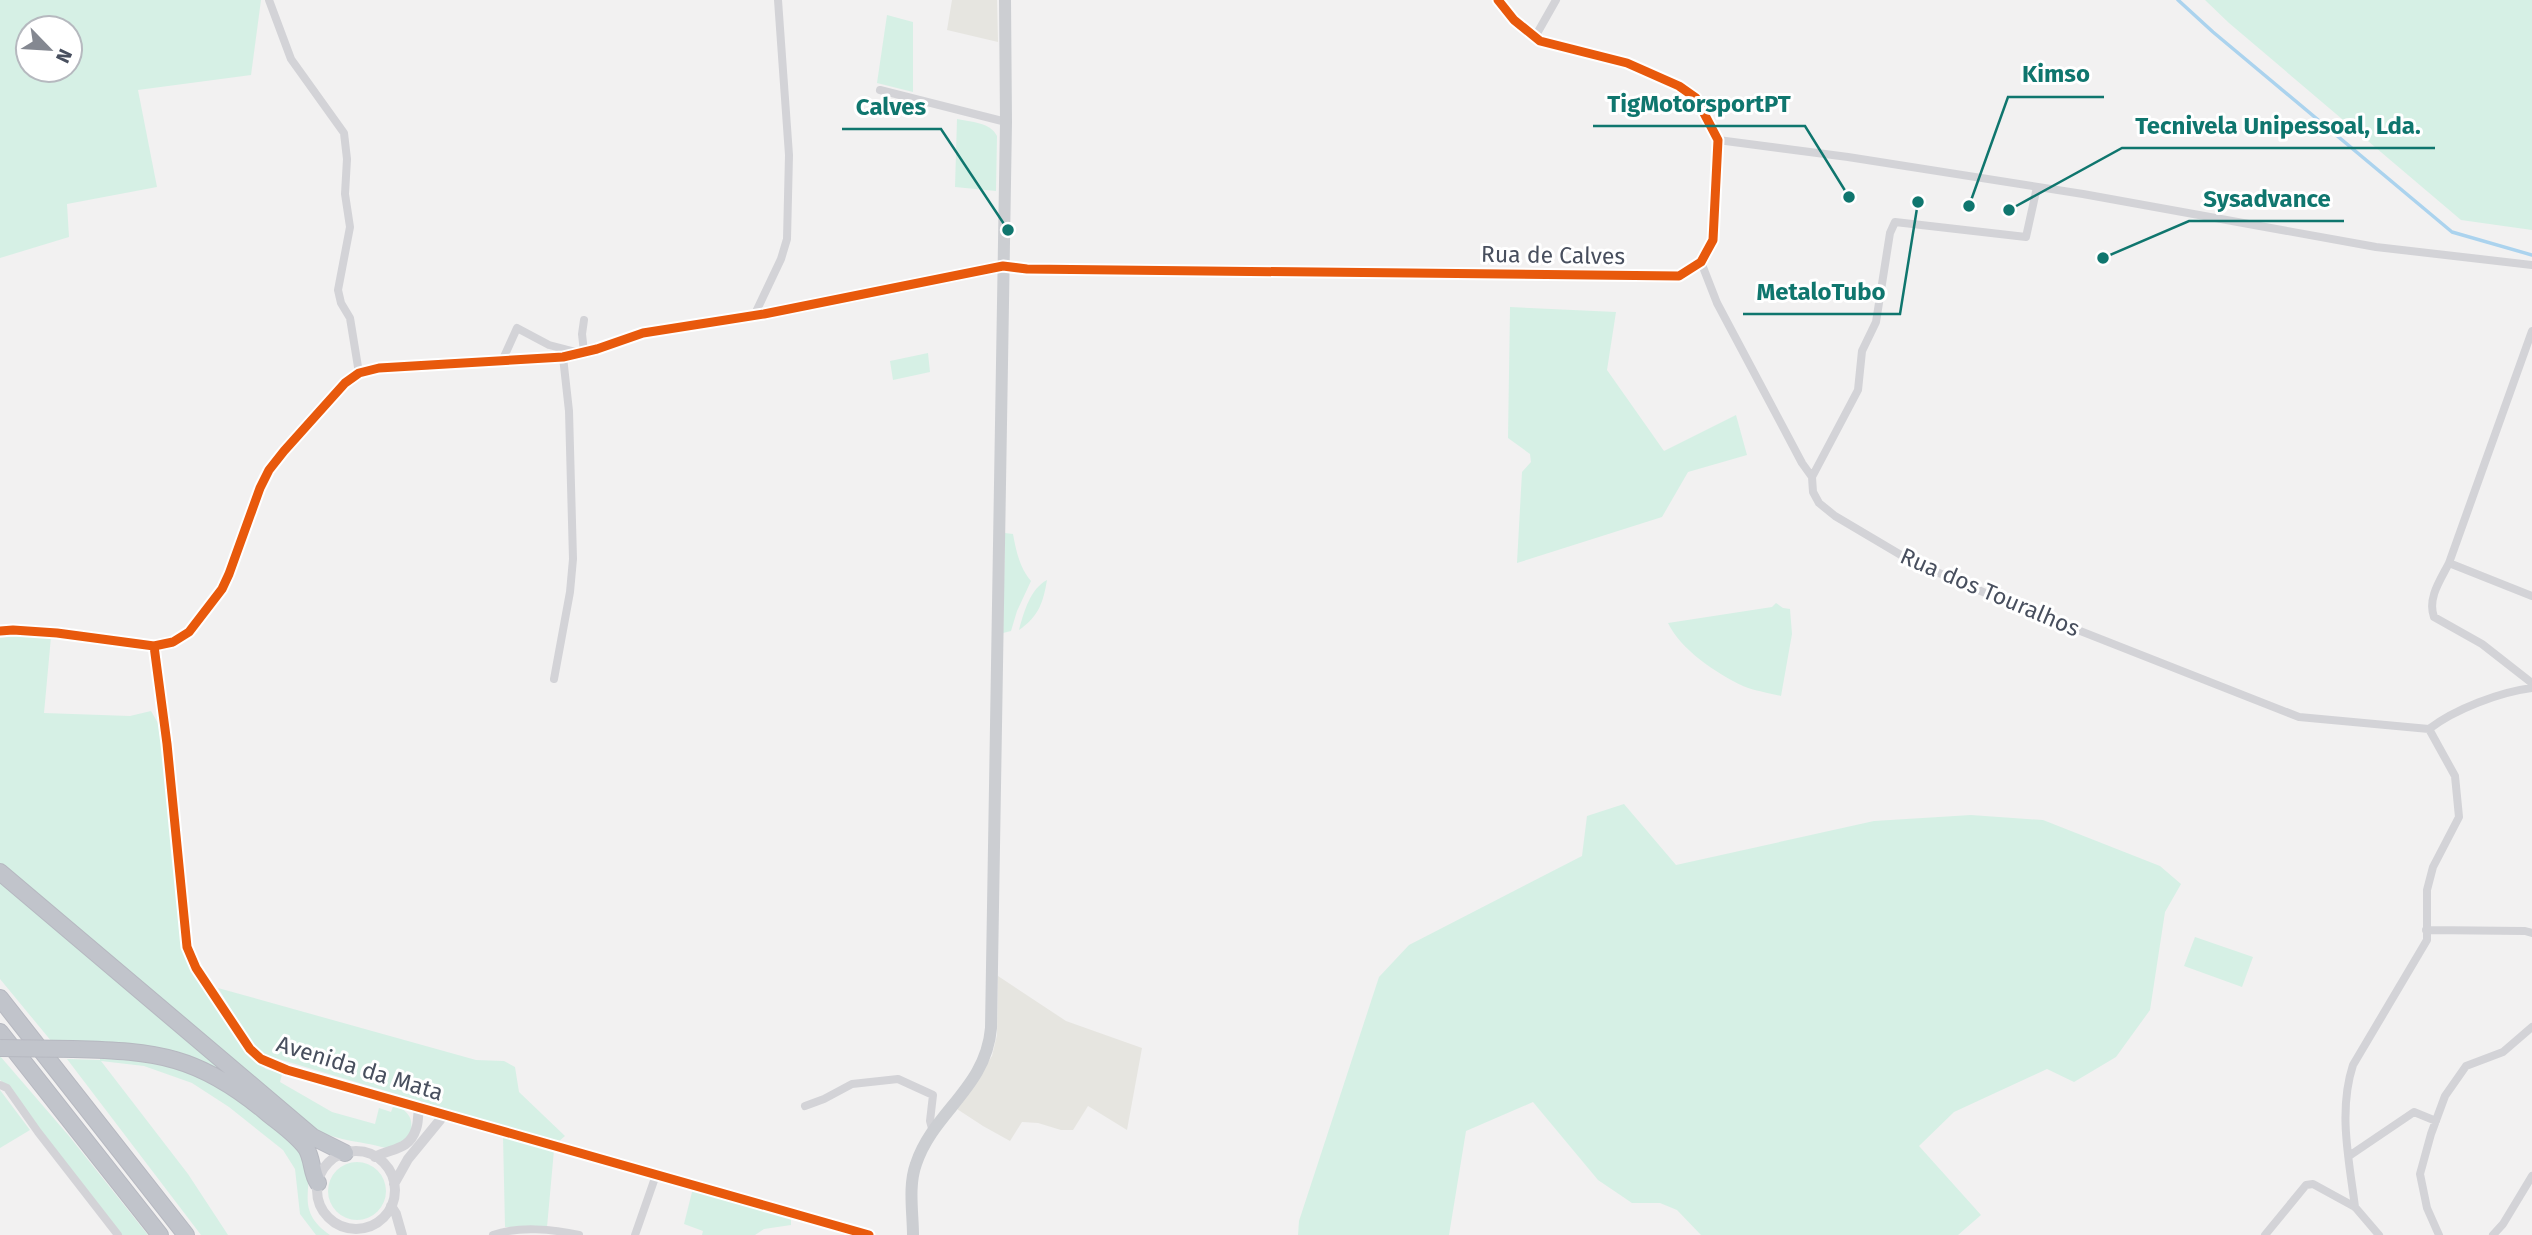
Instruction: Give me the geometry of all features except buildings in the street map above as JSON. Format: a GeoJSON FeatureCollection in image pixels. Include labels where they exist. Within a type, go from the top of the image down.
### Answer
{"type":"FeatureCollection","features":[{"type":"Feature","properties":{"kind":"highway"},"geometry":{"type":"LineString","coordinates":[[0,872],[313,1137],[345,1153]]}},
{"type":"Feature","properties":{"kind":"highway"},"geometry":{"type":"LineString","coordinates":[[0,998],[186,1235]]}},
{"type":"Feature","properties":{"kind":"highway"},"geometry":{"type":"LineString","coordinates":[[0,1032],[160,1235]]}},
{"type":"Feature","properties":{"kind":"highway"},"geometry":{"type":"LineString","coordinates":[[0,1048],[135,1051],[190,1063],[221,1078],[253,1101],[305,1147],[318,1183]]}},
{"type":"Feature","properties":{"kind":"main road"},"geometry":{"type":"LineString","coordinates":[[913,1235],[912,1185],[915,1165],[933,1132],[976,1076],[985,1059],[990,1035],[1006,122],[1004,0]]}},
{"type":"Feature","properties":{"kind":"street"},"geometry":{"type":"LineString","coordinates":[[0,631],[57,633],[154,646],[173,642],[189,632],[222,589],[269,470],[345,383],[359,373],[350,317],[341,303],[338,290],[350,227],[345,194],[347,159],[344,133],[291,60],[270,0]]}},
{"type":"Feature","properties":{"kind":"street"},"geometry":{"type":"LineString","coordinates":[[754,316],[781,259],[787,239],[789,155],[778,0]]}},
{"type":"Feature","properties":{"kind":"street"},"geometry":{"type":"LineString","coordinates":[[1498,0],[1514,20],[1540,41],[1627,63],[1679,86],[1696,98],[1718,140],[1713,240],[1701,262]]}},
{"type":"Feature","properties":{"kind":"street"},"geometry":{"type":"LineString","coordinates":[[1535,37],[1556,0]]}},
{"type":"Feature","properties":{"kind":"street"},"geometry":{"type":"LineString","coordinates":[[880,90],[1006,122]]}},
{"type":"Feature","properties":{"kind":"street"},"geometry":{"type":"LineString","coordinates":[[1718,140],[1848,157],[2037,187],[2376,247],[2532,265]]}},
{"type":"Feature","properties":{"kind":"street"},"geometry":{"type":"LineString","coordinates":[[1812,477],[1858,390],[1863,351],[1876,323],[1890,233],[1895,222],[2026,237],[2037,187]]}},
{"type":"Feature","properties":{"kind":"street","name":"Rua de Calves"},"geometry":{"type":"LineString","coordinates":[[359,373],[379,368],[563,357],[643,333],[754,316],[1003,265],[1027,269],[1679,275],[1701,262]]}},
{"type":"Feature","properties":{"kind":"street","name":"Rua dos Touralhos"},"geometry":{"type":"LineString","coordinates":[[1701,262],[1717,303],[1812,477],[1813,492],[1819,503],[1835,516],[1911,561],[2004,601],[2298,716],[2429,729]]}},
{"type":"Feature","properties":{"kind":"street"},"geometry":{"type":"LineString","coordinates":[[503,359],[517,328],[550,345],[582,352],[584,320]]}},
{"type":"Feature","properties":{"kind":"street"},"geometry":{"type":"LineString","coordinates":[[2532,331],[2449,563],[2434,591],[2431,609],[2434,617],[2482,643],[2532,685]]}},
{"type":"Feature","properties":{"kind":"street"},"geometry":{"type":"LineString","coordinates":[[554,679],[570,592],[573,559],[569,411],[563,357]]}},
{"type":"Feature","properties":{"kind":"street"},"geometry":{"type":"LineString","coordinates":[[2449,563],[2532,596]]}},
{"type":"Feature","properties":{"kind":"street","name":"Avenida da Mata"},"geometry":{"type":"LineString","coordinates":[[154,646],[167,744],[187,947],[196,968],[250,1049],[261,1059],[287,1070],[869,1235]]}},
{"type":"Feature","properties":{"kind":"street"},"geometry":{"type":"LineString","coordinates":[[2355,1207],[2344,1111],[2346,1084],[2353,1065],[2427,940],[2427,890],[2433,867],[2459,817],[2455,776],[2429,729],[2446,715],[2532,685]]}},
{"type":"Feature","properties":{"kind":"street"},"geometry":{"type":"LineString","coordinates":[[2426,930],[2532,933]]}},
{"type":"Feature","properties":{"kind":"street"},"geometry":{"type":"LineString","coordinates":[[2439,1235],[2427,1208],[2420,1174],[2445,1096],[2466,1066],[2503,1052],[2532,1027]]}},
{"type":"Feature","properties":{"kind":"street"},"geometry":{"type":"LineString","coordinates":[[805,1106],[852,1084],[898,1079],[933,1095],[930,1121],[933,1132]]}},
{"type":"Feature","properties":{"kind":"street"},"geometry":{"type":"LineString","coordinates":[[0,1085],[7,1088],[118,1235]]}},
{"type":"Feature","properties":{"kind":"street"},"geometry":{"type":"LineString","coordinates":[[375,1157],[395,1151],[407,1143],[416,1131],[420,1107]]}},
{"type":"Feature","properties":{"kind":"street"},"geometry":{"type":"LineString","coordinates":[[2348,1156],[2414,1112],[2436,1121]]}},
{"type":"Feature","properties":{"kind":"street"},"geometry":{"type":"LineString","coordinates":[[394,1184],[384,1164],[375,1157],[360,1152],[345,1153],[327,1164],[318,1183],[320,1205],[325,1215],[343,1227],[358,1232],[376,1223],[391,1206],[394,1184],[408,1159],[443,1113]]}},
{"type":"Feature","properties":{"kind":"street"},"geometry":{"type":"LineString","coordinates":[[635,1235],[656,1175]]}},
{"type":"Feature","properties":{"kind":"street"},"geometry":{"type":"LineString","coordinates":[[2493,1235],[2503,1224],[2532,1175]]}},
{"type":"Feature","properties":{"kind":"street"},"geometry":{"type":"LineString","coordinates":[[2265,1235],[2306,1185],[2313,1184],[2355,1207],[2379,1235]]}},
{"type":"Feature","properties":{"kind":"street"},"geometry":{"type":"LineString","coordinates":[[391,1206],[397,1214],[402,1235]]}},
{"type":"Feature","properties":{"kind":"street"},"geometry":{"type":"LineString","coordinates":[[493,1235],[505,1231],[519,1231],[579,1235]]}},
{"type":"Feature","properties":{"kind":"shaded area"},"geometry":{"type":"Polygon","coordinates":[[[952,0],[997,0],[998,42],[947,30],[952,0]]]}},
{"type":"Feature","properties":{"kind":"shaded area"},"geometry":{"type":"Polygon","coordinates":[[[998,976],[1066,1021],[1142,1048],[1127,1130],[1088,1106],[1073,1130],[1022,1122],[1010,1141],[957,1109],[992,1056],[997,1035],[998,976]]]}},
{"type":"Feature","properties":{"kind":"green space"},"geometry":{"type":"Polygon","coordinates":[[[0,0],[261,0],[251,75],[138,90],[157,187],[67,204],[69,237],[0,258],[0,0]]]}},
{"type":"Feature","properties":{"kind":"green space"},"geometry":{"type":"Polygon","coordinates":[[[2205,0],[2532,0],[2532,230],[2461,220],[2205,0]]]}},
{"type":"Feature","properties":{"kind":"green space"},"geometry":{"type":"Polygon","coordinates":[[[887,15],[913,22],[913,92],[877,83],[887,15]]]}},
{"type":"Feature","properties":{"kind":"green space"},"geometry":{"type":"Polygon","coordinates":[[[957,119],[985,125],[997,136],[996,191],[955,187],[957,119]]]}},
{"type":"Feature","properties":{"kind":"green space"},"geometry":{"type":"Polygon","coordinates":[[[1510,307],[1616,312],[1607,370],[1664,451],[1736,415],[1747,455],[1688,472],[1662,517],[1517,563],[1522,472],[1531,462],[1530,454],[1508,438],[1510,307]]]}},
{"type":"Feature","properties":{"kind":"green space"},"geometry":{"type":"Polygon","coordinates":[[[928,353],[930,372],[893,380],[890,361],[928,353]]]}},
{"type":"Feature","properties":{"kind":"green space"},"geometry":{"type":"Polygon","coordinates":[[[1005,533],[1013,534],[1019,559],[1031,581],[1011,631],[1003,633],[1005,533]]]}},
{"type":"Feature","properties":{"kind":"green space"},"geometry":{"type":"Polygon","coordinates":[[[1047,580],[1039,608],[1031,620],[1019,630],[1032,595],[1047,580]]]}},
{"type":"Feature","properties":{"kind":"green space"},"geometry":{"type":"Polygon","coordinates":[[[1776,603],[1790,609],[1792,634],[1781,696],[1743,686],[1711,667],[1681,642],[1668,623],[1772,607],[1776,603]]]}},
{"type":"Feature","properties":{"kind":"green space"},"geometry":{"type":"Polygon","coordinates":[[[51,637],[44,713],[130,716],[151,711],[158,723],[167,783],[184,954],[191,970],[246,1053],[266,1069],[282,1074],[280,1082],[332,1112],[375,1124],[379,1108],[391,1112],[394,1104],[410,1117],[409,1137],[389,1149],[315,1129],[0,863],[0,638],[51,637]]]}},
{"type":"Feature","properties":{"kind":"green space"},"geometry":{"type":"Polygon","coordinates":[[[1624,804],[1676,865],[1874,821],[1971,815],[2043,820],[2160,866],[2181,884],[2165,912],[2150,1010],[2116,1057],[2074,1082],[2047,1069],[1954,1112],[1919,1146],[1981,1215],[1958,1235],[1701,1235],[1677,1210],[1660,1203],[1632,1203],[1598,1180],[1533,1102],[1466,1131],[1449,1235],[1298,1235],[1299,1221],[1379,977],[1409,945],[1582,856],[1587,816],[1624,804]]]}},
{"type":"Feature","properties":{"kind":"green space"},"geometry":{"type":"Polygon","coordinates":[[[0,879],[274,1111],[215,1070],[52,1042],[0,979],[0,879]]]}},
{"type":"Feature","properties":{"kind":"green space"},"geometry":{"type":"Polygon","coordinates":[[[2195,937],[2253,957],[2242,987],[2184,966],[2195,937]]]}},
{"type":"Feature","properties":{"kind":"green space"},"geometry":{"type":"Polygon","coordinates":[[[218,988],[476,1060],[504,1061],[515,1067],[519,1092],[565,1136],[558,1142],[265,1055],[252,1043],[218,988]]]}},
{"type":"Feature","properties":{"kind":"green space"},"geometry":{"type":"Polygon","coordinates":[[[0,1056],[69,1136],[148,1235],[122,1235],[0,1080],[0,1056]]]}},
{"type":"Feature","properties":{"kind":"green space"},"geometry":{"type":"Polygon","coordinates":[[[100,1058],[169,1067],[201,1077],[237,1098],[301,1153],[308,1168],[308,1206],[311,1215],[330,1235],[316,1235],[300,1214],[295,1169],[283,1150],[229,1107],[192,1083],[144,1066],[101,1061],[188,1174],[228,1235],[201,1235],[67,1059],[100,1058]]]}},
{"type":"Feature","properties":{"kind":"green space"},"geometry":{"type":"Polygon","coordinates":[[[0,1090],[30,1130],[0,1148],[0,1090]]]}},
{"type":"Feature","properties":{"kind":"green space"},"geometry":{"type":"Polygon","coordinates":[[[503,1136],[554,1150],[547,1227],[505,1227],[503,1136]]]}},
{"type":"Feature","properties":{"kind":"green space"},"geometry":{"type":"Polygon","coordinates":[[[357,1162],[368,1164],[381,1175],[386,1191],[384,1202],[373,1215],[357,1220],[346,1218],[333,1207],[328,1191],[330,1180],[341,1167],[357,1162]]]}},
{"type":"Feature","properties":{"kind":"green space"},"geometry":{"type":"Polygon","coordinates":[[[693,1188],[791,1216],[791,1225],[764,1229],[755,1235],[702,1235],[703,1231],[684,1224],[693,1188]]]}},
{"type":"Feature","properties":{"kind":"waterway"},"geometry":{"type":"LineString","coordinates":[[2178,0],[2452,232],[2532,255]]}},
{"type":"Feature","properties":{"kind":"cycle path"},"geometry":{"type":"LineString","coordinates":[[0,631],[57,633],[154,646],[173,642],[189,632],[222,589],[269,470],[345,383],[359,373],[379,368],[563,357],[597,349],[643,333],[764,314],[1003,266],[1027,269],[1679,276],[1701,262],[1713,240],[1718,140],[1696,98],[1679,86],[1627,63],[1540,41],[1514,20],[1498,0]]}},
{"type":"Feature","properties":{"kind":"cycle path"},"geometry":{"type":"LineString","coordinates":[[154,646],[167,744],[187,947],[196,968],[250,1049],[261,1059],[287,1070],[869,1235]]}},
{"type":"Feature","properties":{"kind":"place","name":"TigMotorsportPT"},"geometry":{"type":"Point","coordinates":[1849,197]}},
{"type":"Feature","properties":{"kind":"place","name":"MetaloTubo"},"geometry":{"type":"Point","coordinates":[1918,202]}},
{"type":"Feature","properties":{"kind":"place","name":"Kimso"},"geometry":{"type":"Point","coordinates":[1969,206]}},
{"type":"Feature","properties":{"kind":"place","name":"Tecnivela Unipessoal, Lda."},"geometry":{"type":"Point","coordinates":[2009,210]}},
{"type":"Feature","properties":{"kind":"place","name":"Calves"},"geometry":{"type":"Point","coordinates":[1008,230]}},
{"type":"Feature","properties":{"kind":"place","name":"Sysadvance"},"geometry":{"type":"Point","coordinates":[2103,258]}}]}
